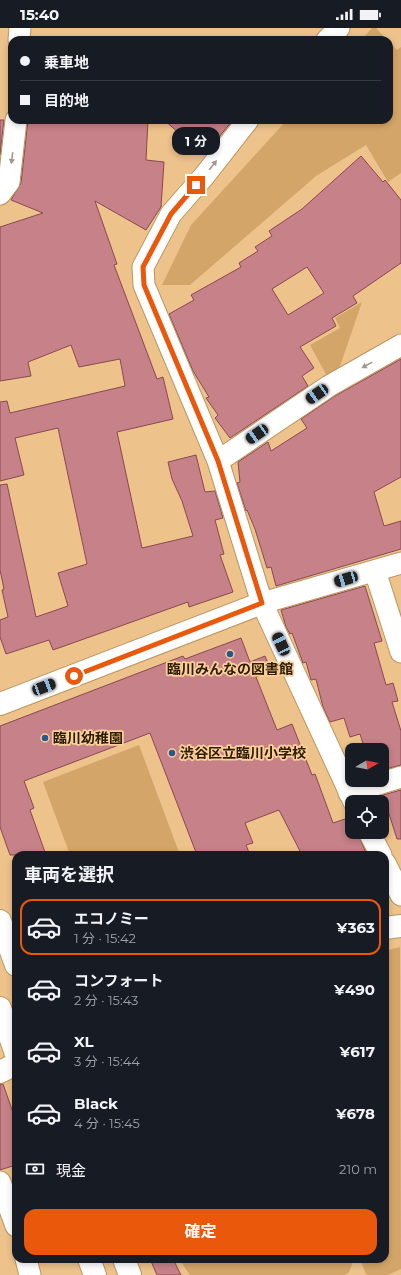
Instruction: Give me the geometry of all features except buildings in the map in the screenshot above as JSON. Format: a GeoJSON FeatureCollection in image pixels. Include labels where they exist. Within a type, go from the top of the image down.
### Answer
{"type":"FeatureCollection","features":[{"type":"Feature","properties":{"kind":"street"},"geometry":{"type":"LineString","coordinates":[[331,36],[339,28]]}},
{"type":"Feature","properties":{"kind":"street"},"geometry":{"type":"LineString","coordinates":[[0,194],[9,182],[11,124]]}},
{"type":"Feature","properties":{"kind":"street"},"geometry":{"type":"LineString","coordinates":[[245,124],[205,175],[171,214],[143,267],[144,285],[218,461],[262,603],[350,795]]}},
{"type":"Feature","properties":{"kind":"street"},"geometry":{"type":"LineString","coordinates":[[218,461],[329,386],[401,345]]}},
{"type":"Feature","properties":{"kind":"street"},"geometry":{"type":"LineString","coordinates":[[0,704],[262,603],[401,563]]}},
{"type":"Feature","properties":{"kind":"street"},"geometry":{"type":"LineString","coordinates":[[374,571],[401,652]]}},
{"type":"Feature","properties":{"kind":"street"},"geometry":{"type":"LineString","coordinates":[[356,795],[401,777]]}},
{"type":"Feature","properties":{"kind":"street"},"geometry":{"type":"LineString","coordinates":[[373,839],[379,851]]}},
{"type":"Feature","properties":{"kind":"street"},"geometry":{"type":"LineString","coordinates":[[389,872],[401,895]]}},
{"type":"Feature","properties":{"kind":"street"},"geometry":{"type":"LineString","coordinates":[[0,921],[12,954]]}},
{"type":"Feature","properties":{"kind":"street"},"geometry":{"type":"LineString","coordinates":[[389,928],[401,926]]}},
{"type":"Feature","properties":{"kind":"street"},"geometry":{"type":"LineString","coordinates":[[0,1008],[12,1042]]}},
{"type":"Feature","properties":{"kind":"street"},"geometry":{"type":"LineString","coordinates":[[0,1072],[12,1066]]}},
{"type":"Feature","properties":{"kind":"street"},"geometry":{"type":"LineString","coordinates":[[0,1182],[12,1215]]}},
{"type":"Feature","properties":{"kind":"street"},"geometry":{"type":"LineString","coordinates":[[27,1263],[30,1275]]}},
{"type":"Feature","properties":{"kind":"street"},"geometry":{"type":"LineString","coordinates":[[90,1263],[95,1275]]}},
{"type":"Feature","properties":{"kind":"street"},"geometry":{"type":"LineString","coordinates":[[126,1263],[130,1275]]}},
{"type":"Feature","properties":{"kind":"shaded area"},"geometry":{"type":"Polygon","coordinates":[[[372,28],[376,28],[383,36],[365,36],[372,28]]]}},
{"type":"Feature","properties":{"kind":"shaded area"},"geometry":{"type":"Polygon","coordinates":[[[393,46],[397,50],[401,47],[401,173],[388,182],[366,145],[316,176],[190,285],[162,285],[191,225],[283,124],[393,124],[393,46]]]}},
{"type":"Feature","properties":{"kind":"shaded area"},"geometry":{"type":"Polygon","coordinates":[[[362,302],[339,369],[327,376],[310,345],[340,328],[335,318],[362,302]]]}},
{"type":"Feature","properties":{"kind":"shaded area"},"geometry":{"type":"Polygon","coordinates":[[[139,745],[179,851],[69,851],[43,782],[139,745]]]}},
{"type":"Feature","properties":{"kind":"shaded area"},"geometry":{"type":"Polygon","coordinates":[[[400,947],[401,1269],[388,1275],[368,1275],[366,1274],[362,1263],[389,1263],[389,950],[400,947]]]}},
{"type":"Feature","properties":{"kind":"shaded area"},"geometry":{"type":"Polygon","coordinates":[[[182,1263],[352,1263],[349,1272],[345,1275],[190,1275],[182,1263]]]}},
{"type":"Feature","properties":{"kind":"place","name":"臨川みんなの図書館"},"geometry":{"type":"Point","coordinates":[230,654]}},
{"type":"Feature","properties":{"kind":"place","name":"臨川幼稚園"},"geometry":{"type":"Point","coordinates":[45,738]}},
{"type":"Feature","properties":{"kind":"place","name":"渋谷区立臨川小学校"},"geometry":{"type":"Point","coordinates":[172,753]}},
{"type":"Feature","properties":{"kind":"route"},"geometry":{"type":"LineString","coordinates":[[74,676],[262,603],[218,461],[144,285],[143,267],[171,214],[196,185]]}}]}
